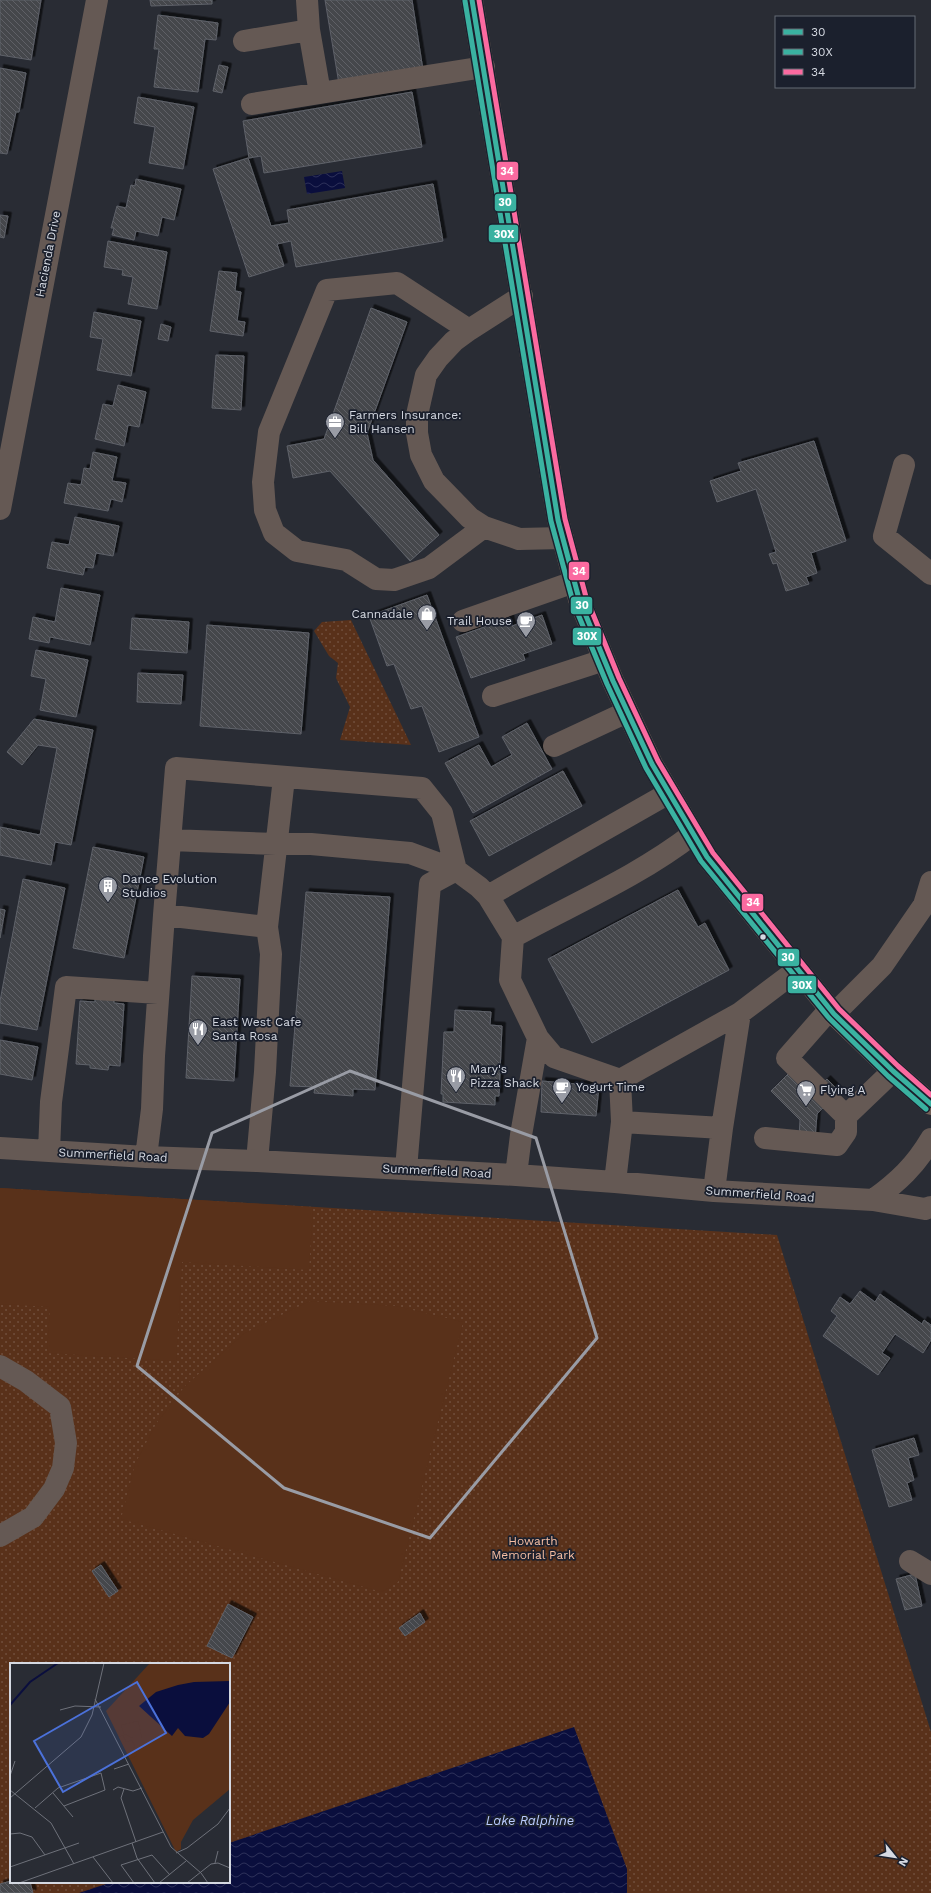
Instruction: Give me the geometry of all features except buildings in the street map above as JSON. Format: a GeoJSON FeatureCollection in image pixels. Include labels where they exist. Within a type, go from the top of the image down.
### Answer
{"type":"FeatureCollection","features":[{"type":"Feature","properties":{"kind":"main road"},"geometry":{"type":"LineString","coordinates":[[472,0],[558,520],[579,599],[604,660],[652,764],[707,857],[797,970],[832,1011],[893,1071],[931,1104]]}},
{"type":"Feature","properties":{"kind":"street","name":"Hacienda Drive"},"geometry":{"type":"LineString","coordinates":[[0,509],[97,0]]}},
{"type":"Feature","properties":{"kind":"street"},"geometry":{"type":"LineString","coordinates":[[307,0],[309,30],[320,93]]}},
{"type":"Feature","properties":{"kind":"street"},"geometry":{"type":"LineString","coordinates":[[244,42],[309,30]]}},
{"type":"Feature","properties":{"kind":"street"},"geometry":{"type":"LineString","coordinates":[[252,104],[484,67]]}},
{"type":"Feature","properties":{"kind":"street"},"geometry":{"type":"LineString","coordinates":[[469,330],[397,283],[326,290],[269,432],[263,482],[265,510],[274,533],[297,551],[346,560],[376,579],[394,580],[428,568],[484,527]]}},
{"type":"Feature","properties":{"kind":"street"},"geometry":{"type":"LineString","coordinates":[[522,296],[454,341],[438,358],[426,375],[417,415],[417,433],[421,454],[434,481],[470,518],[484,527],[519,539],[563,538]]}},
{"type":"Feature","properties":{"kind":"street"},"geometry":{"type":"LineString","coordinates":[[904,465],[884,536],[931,574]]}},
{"type":"Feature","properties":{"kind":"street"},"geometry":{"type":"LineString","coordinates":[[463,620],[574,582]]}},
{"type":"Feature","properties":{"kind":"street"},"geometry":{"type":"LineString","coordinates":[[493,696],[604,660]]}},
{"type":"Feature","properties":{"kind":"street"},"geometry":{"type":"LineString","coordinates":[[554,746],[627,712]]}},
{"type":"Feature","properties":{"kind":"street"},"geometry":{"type":"LineString","coordinates":[[146,1157],[152,1109],[158,993],[176,768],[284,778],[422,788],[442,814],[456,870]]}},
{"type":"Feature","properties":{"kind":"street"},"geometry":{"type":"LineString","coordinates":[[257,1161],[265,1072],[272,954],[267,927],[284,778]]}},
{"type":"Feature","properties":{"kind":"street"},"geometry":{"type":"LineString","coordinates":[[488,896],[668,793]]}},
{"type":"Feature","properties":{"kind":"street"},"geometry":{"type":"LineString","coordinates":[[512,937],[643,868],[670,852],[693,834]]}},
{"type":"Feature","properties":{"kind":"street"},"geometry":{"type":"LineString","coordinates":[[170,840],[311,844],[410,853],[456,870],[479,887],[488,896],[512,937],[510,980],[538,1038],[554,1057],[620,1080],[740,1013],[797,970]]}},
{"type":"Feature","properties":{"kind":"street"},"geometry":{"type":"LineString","coordinates":[[406,1169],[430,884],[456,870]]}},
{"type":"Feature","properties":{"kind":"street"},"geometry":{"type":"LineString","coordinates":[[765,1138],[837,1146],[846,1132],[846,1116],[787,1058],[832,1011],[882,966],[924,905],[931,882]]}},
{"type":"Feature","properties":{"kind":"street"},"geometry":{"type":"LineString","coordinates":[[164,915],[267,927]]}},
{"type":"Feature","properties":{"kind":"street"},"geometry":{"type":"LineString","coordinates":[[50,1151],[51,1102],[66,987],[158,993]]}},
{"type":"Feature","properties":{"kind":"street"},"geometry":{"type":"LineString","coordinates":[[714,1191],[740,1013]]}},
{"type":"Feature","properties":{"kind":"street"},"geometry":{"type":"LineString","coordinates":[[516,1175],[521,1135],[538,1038]]}},
{"type":"Feature","properties":{"kind":"street"},"geometry":{"type":"LineString","coordinates":[[846,1116],[893,1071]]}},
{"type":"Feature","properties":{"kind":"street"},"geometry":{"type":"LineString","coordinates":[[615,1182],[622,1122],[620,1080]]}},
{"type":"Feature","properties":{"kind":"street"},"geometry":{"type":"LineString","coordinates":[[622,1122],[722,1128]]}},
{"type":"Feature","properties":{"kind":"street"},"geometry":{"type":"LineString","coordinates":[[873,1200],[898,1182],[912,1167],[931,1139]]}},
{"type":"Feature","properties":{"kind":"street","name":"Summerfield Road"},"geometry":{"type":"LineString","coordinates":[[0,1148],[146,1157],[257,1161],[516,1175],[714,1191],[873,1200],[925,1209],[931,1207]]}},
{"type":"Feature","properties":{"kind":"street"},"geometry":{"type":"LineString","coordinates":[[0,1366],[26,1381],[60,1407],[66,1443],[63,1468],[54,1489],[33,1517],[0,1536]]}},
{"type":"Feature","properties":{"kind":"street"},"geometry":{"type":"LineString","coordinates":[[910,1561],[931,1574]]}},
{"type":"Feature","properties":{"kind":"highlighted area"},"geometry":{"type":"Polygon","coordinates":[[[350,1071],[536,1138],[597,1338],[430,1538],[284,1488],[137,1366],[212,1133],[350,1071]]]}},
{"type":"Feature","properties":{"kind":"green space"},"geometry":{"type":"Polygon","coordinates":[[[351,620],[411,745],[340,740],[350,707],[336,678],[338,663],[329,656],[314,631],[322,622],[351,620]]]}},
{"type":"Feature","properties":{"kind":"green space","name":"Howarth Memorial Park"},"geometry":{"type":"Polygon","coordinates":[[[0,1188],[777,1235],[931,1732],[931,1893],[0,1893],[0,1188]]]}},
{"type":"Feature","properties":{"kind":"green space"},"geometry":{"type":"Polygon","coordinates":[[[0,1188],[313,1207],[309,1270],[182,1262],[176,1361],[47,1353],[50,1307],[0,1304],[0,1188]]]}},
{"type":"Feature","properties":{"kind":"green space"},"geometry":{"type":"Polygon","coordinates":[[[310,1301],[396,1306],[463,1322],[398,1582],[382,1592],[121,1519],[135,1464],[156,1424],[185,1386],[245,1333],[310,1301]]]}},
{"type":"Feature","properties":{"kind":"water"},"geometry":{"type":"Polygon","coordinates":[[[342,171],[345,188],[307,194],[304,177],[342,171]]]}},
{"type":"Feature","properties":{"kind":"water","name":"Lake Ralphine"},"geometry":{"type":"Polygon","coordinates":[[[574,1727],[627,1869],[627,1893],[79,1893],[109,1883],[230,1883],[230,1843],[574,1727]]]}},
{"type":"Feature","properties":{"kind":"transit line","name":"30"},"geometry":{"type":"LineString","coordinates":[[472,0],[558,520],[579,599],[613,681],[652,764],[707,857],[834,1014],[893,1071],[931,1104]]}},
{"type":"Feature","properties":{"kind":"transit line","name":"34"},"geometry":{"type":"LineString","coordinates":[[479,0],[565,519],[586,597],[619,678],[658,761],[713,853],[839,1009],[898,1066],[931,1095]]}},
{"type":"Feature","properties":{"kind":"transit line","name":"30X"},"geometry":{"type":"LineString","coordinates":[[465,1],[551,521],[573,602],[607,684],[646,768],[701,861],[829,1018],[888,1076],[926,1109]]}},
{"type":"Feature","properties":{"kind":"place","name":"Farmers Insurance: Bill Hansen"},"geometry":{"type":"Point","coordinates":[335,439]}},
{"type":"Feature","properties":{"kind":"place","name":"Cannadale"},"geometry":{"type":"Point","coordinates":[427,631]}},
{"type":"Feature","properties":{"kind":"place","name":"Trail House"},"geometry":{"type":"Point","coordinates":[526,638]}},
{"type":"Feature","properties":{"kind":"place","name":"Dance Evolution Studios"},"geometry":{"type":"Point","coordinates":[108,903]}},
{"type":"Feature","properties":{"kind":"place","name":"East West Cafe Santa Rosa"},"geometry":{"type":"Point","coordinates":[198,1046]}},
{"type":"Feature","properties":{"kind":"place","name":"Mary's Pizza Shack"},"geometry":{"type":"Point","coordinates":[456,1093]}},
{"type":"Feature","properties":{"kind":"place","name":"Yogurt Time"},"geometry":{"type":"Point","coordinates":[562,1104]}},
{"type":"Feature","properties":{"kind":"place","name":"Flying A"},"geometry":{"type":"Point","coordinates":[806,1107]}}]}
